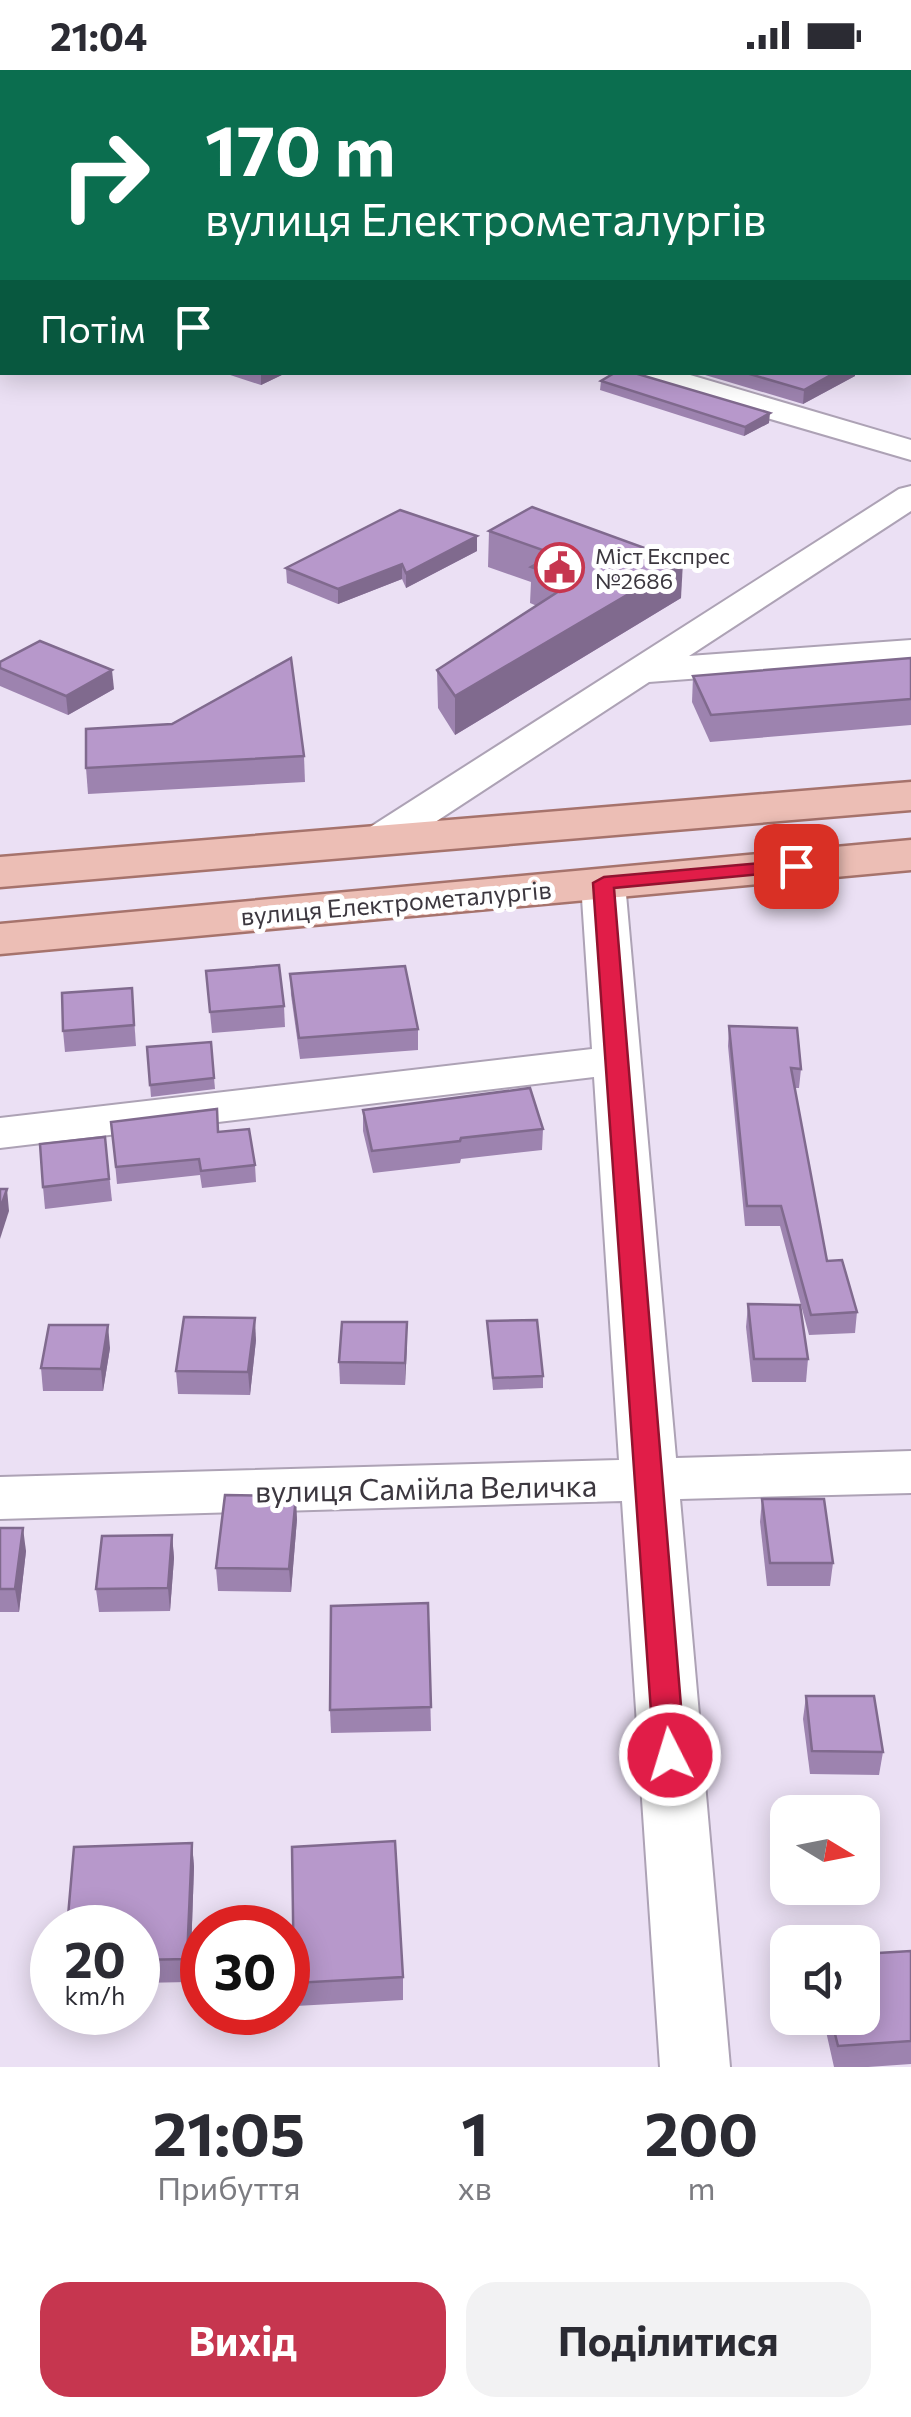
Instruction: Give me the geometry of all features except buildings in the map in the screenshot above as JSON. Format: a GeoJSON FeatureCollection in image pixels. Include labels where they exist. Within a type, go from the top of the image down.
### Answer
{"type":"FeatureCollection","features":[{"type":"Feature","properties":{"kind":"main road"},"geometry":{"type":"LineString","coordinates":[[0,872],[911,796]]}},
{"type":"Feature","properties":{"kind":"main road","name":"вулиця Електрометалургів"},"geometry":{"type":"LineString","coordinates":[[0,939],[911,856]]}},
{"type":"Feature","properties":{"kind":"street"},"geometry":{"type":"LineString","coordinates":[[654,375],[911,450]]}},
{"type":"Feature","properties":{"kind":"street"},"geometry":{"type":"LineString","coordinates":[[379,840],[911,496]]}},
{"type":"Feature","properties":{"kind":"street"},"geometry":{"type":"LineString","coordinates":[[640,671],[911,651]]}},
{"type":"Feature","properties":{"kind":"street"},"geometry":{"type":"LineString","coordinates":[[604,883],[647,1482],[696,2067]]}},
{"type":"Feature","properties":{"kind":"street"},"geometry":{"type":"LineString","coordinates":[[0,1132],[617,1060]]}},
{"type":"Feature","properties":{"kind":"street","name":"вулиця Самійла Величка"},"geometry":{"type":"LineString","coordinates":[[0,1498],[911,1472]]}},
{"type":"Feature","properties":{"kind":"place","name":"Міст Експрес №2686"},"geometry":{"type":"Point","coordinates":[560,568]}},
{"type":"Feature","properties":{"kind":"route"},"geometry":{"type":"LineString","coordinates":[[670,1755],[604,883],[796,866]]}}]}
